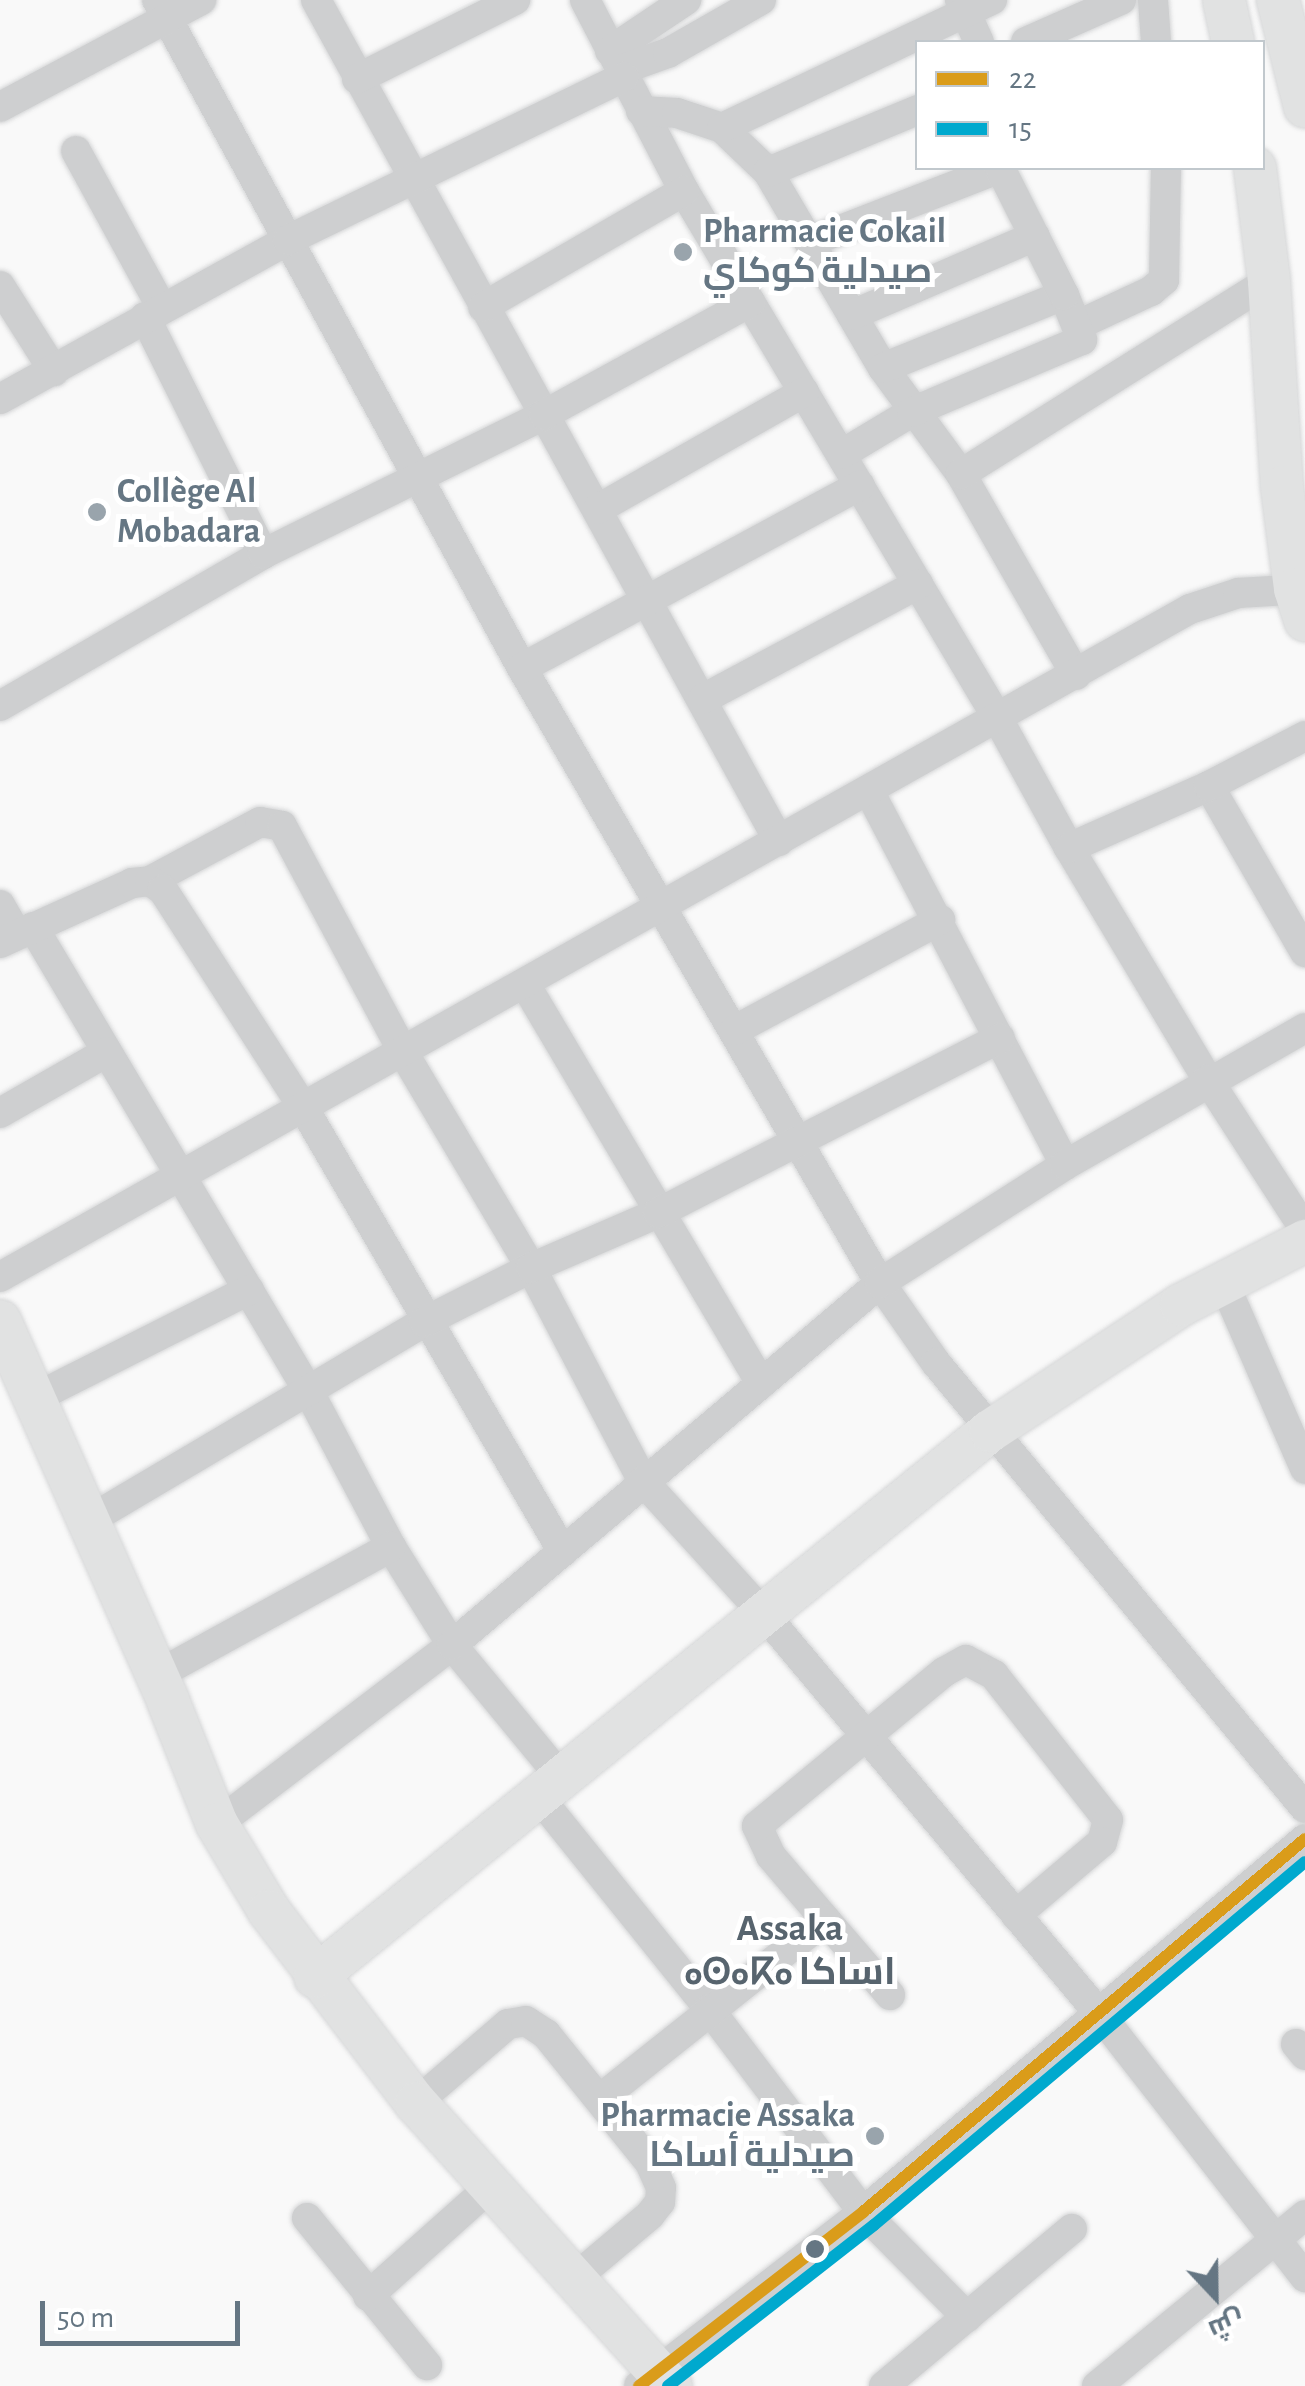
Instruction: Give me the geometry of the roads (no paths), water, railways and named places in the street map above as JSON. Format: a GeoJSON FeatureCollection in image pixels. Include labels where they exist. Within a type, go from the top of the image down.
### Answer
{"type":"FeatureCollection","features":[{"type":"Feature","properties":{"kind":"street"},"geometry":{"type":"LineString","coordinates":[[0,107],[162,9],[201,0]]}},
{"type":"Feature","properties":{"kind":"street"},"geometry":{"type":"LineString","coordinates":[[316,0],[780,841]]}},
{"type":"Feature","properties":{"kind":"street"},"geometry":{"type":"LineString","coordinates":[[357,79],[515,0]]}},
{"type":"Feature","properties":{"kind":"street"},"geometry":{"type":"LineString","coordinates":[[586,0],[684,190],[998,719],[1068,848],[1208,1080],[1305,1230]]}},
{"type":"Feature","properties":{"kind":"street"},"geometry":{"type":"LineString","coordinates":[[618,66],[686,0]]}},
{"type":"Feature","properties":{"kind":"street"},"geometry":{"type":"LineString","coordinates":[[0,399],[288,240],[414,180],[618,66],[668,52],[762,0]]}},
{"type":"Feature","properties":{"kind":"street"},"geometry":{"type":"LineString","coordinates":[[1031,40],[1121,0]]}},
{"type":"Feature","properties":{"kind":"street"},"geometry":{"type":"LineString","coordinates":[[1153,0],[1156,40]]}},
{"type":"Feature","properties":{"kind":"street"},"geometry":{"type":"LineString","coordinates":[[1224,0],[1233,40]]}},
{"type":"Feature","properties":{"kind":"street"},"geometry":{"type":"LineString","coordinates":[[722,128],[972,4],[979,40]]}},
{"type":"Feature","properties":{"kind":"street"},"geometry":{"type":"LineString","coordinates":[[162,9],[522,668],[880,1282],[936,1363],[990,1430],[1305,1808]]}},
{"type":"Feature","properties":{"kind":"street"},"geometry":{"type":"LineString","coordinates":[[1290,20],[1305,106]]}},
{"type":"Feature","properties":{"kind":"street"},"geometry":{"type":"LineString","coordinates":[[641,111],[678,113],[722,128],[768,172],[812,241],[883,368],[960,474],[1076,674]]}},
{"type":"Feature","properties":{"kind":"street"},"geometry":{"type":"LineString","coordinates":[[768,172],[915,111]]}},
{"type":"Feature","properties":{"kind":"street"},"geometry":{"type":"LineString","coordinates":[[76,151],[263,554]]}},
{"type":"Feature","properties":{"kind":"street"},"geometry":{"type":"LineString","coordinates":[[812,241],[995,170]]}},
{"type":"Feature","properties":{"kind":"street"},"geometry":{"type":"LineString","coordinates":[[842,454],[912,412],[1082,340],[1078,324],[1001,170]]}},
{"type":"Feature","properties":{"kind":"street"},"geometry":{"type":"LineString","coordinates":[[1078,324],[1151,291],[1164,280],[1166,170]]}},
{"type":"Feature","properties":{"kind":"street"},"geometry":{"type":"LineString","coordinates":[[0,1277],[1214,600],[1302,599],[1282,487],[1270,281],[1254,170]]}},
{"type":"Feature","properties":{"kind":"street"},"geometry":{"type":"LineString","coordinates":[[483,307],[684,190]]}},
{"type":"Feature","properties":{"kind":"street"},"geometry":{"type":"LineString","coordinates":[[852,315],[1035,236]]}},
{"type":"Feature","properties":{"kind":"street"},"geometry":{"type":"LineString","coordinates":[[960,474],[1270,281]]}},
{"type":"Feature","properties":{"kind":"street"},"geometry":{"type":"LineString","coordinates":[[0,286],[54,372]]}},
{"type":"Feature","properties":{"kind":"street"},"geometry":{"type":"LineString","coordinates":[[883,368],[1064,295]]}},
{"type":"Feature","properties":{"kind":"street"},"geometry":{"type":"LineString","coordinates":[[0,706],[263,554],[544,415],[750,302]]}},
{"type":"Feature","properties":{"kind":"street"},"geometry":{"type":"LineString","coordinates":[[598,510],[804,392]]}},
{"type":"Feature","properties":{"kind":"street"},"geometry":{"type":"LineString","coordinates":[[522,668],[860,485]]}},
{"type":"Feature","properties":{"kind":"street"},"geometry":{"type":"LineString","coordinates":[[703,700],[918,584]]}},
{"type":"Feature","properties":{"kind":"street"},"geometry":{"type":"LineString","coordinates":[[1068,848],[1209,786],[1305,736]]}},
{"type":"Feature","properties":{"kind":"street"},"geometry":{"type":"LineString","coordinates":[[1209,786],[1305,952]]}},
{"type":"Feature","properties":{"kind":"street"},"geometry":{"type":"LineString","coordinates":[[869,791],[1066,1165]]}},
{"type":"Feature","properties":{"kind":"street"},"geometry":{"type":"LineString","coordinates":[[17,935],[132,883],[150,881],[260,822],[282,826],[403,1052],[531,1268],[643,1481],[764,1614],[1096,2011],[1305,2278]]}},
{"type":"Feature","properties":{"kind":"street"},"geometry":{"type":"LineString","coordinates":[[150,881],[168,898],[303,1107],[424,1322],[563,1552]]}},
{"type":"Feature","properties":{"kind":"street"},"geometry":{"type":"LineString","coordinates":[[0,905],[17,935],[108,1052],[309,1392],[391,1547],[452,1646],[709,2010],[863,2212],[967,2317]]}},
{"type":"Feature","properties":{"kind":"street"},"geometry":{"type":"LineString","coordinates":[[735,1030],[940,920]]}},
{"type":"Feature","properties":{"kind":"street"},"geometry":{"type":"LineString","coordinates":[[525,984],[761,1383]]}},
{"type":"Feature","properties":{"kind":"street"},"geometry":{"type":"LineString","coordinates":[[216,1824],[452,1646],[880,1282],[1208,1080],[1305,1028]]}},
{"type":"Feature","properties":{"kind":"street"},"geometry":{"type":"LineString","coordinates":[[86,1522],[424,1322],[531,1268],[658,1213],[1000,1038]]}},
{"type":"Feature","properties":{"kind":"street"},"geometry":{"type":"LineString","coordinates":[[0,1113],[108,1052]]}},
{"type":"Feature","properties":{"kind":"street"},"geometry":{"type":"LineString","coordinates":[[315,1976],[990,1430],[1088,1362],[1223,1281],[1305,1241]]}},
{"type":"Feature","properties":{"kind":"street"},"geometry":{"type":"LineString","coordinates":[[1223,1281],[1305,1468]]}},
{"type":"Feature","properties":{"kind":"street"},"geometry":{"type":"LineString","coordinates":[[33,1399],[249,1290]]}},
{"type":"Feature","properties":{"kind":"street"},"geometry":{"type":"LineString","coordinates":[[0,1321],[157,1675],[216,1824],[315,1976],[416,2103],[492,2185],[656,2381],[1305,1839]]}},
{"type":"Feature","properties":{"kind":"street"},"geometry":{"type":"LineString","coordinates":[[157,1675],[391,1547]]}},
{"type":"Feature","properties":{"kind":"street"},"geometry":{"type":"LineString","coordinates":[[890,1996],[771,1856],[757,1826],[959,1662],[972,1660],[994,1676],[1109,1824],[1102,1842],[1016,1915]]}},
{"type":"Feature","properties":{"kind":"street"},"geometry":{"type":"LineString","coordinates":[[600,2099],[825,1920]]}},
{"type":"Feature","properties":{"kind":"street"},"geometry":{"type":"LineString","coordinates":[[416,2103],[496,2031],[522,2020],[546,2034],[650,2163],[661,2194],[650,2215],[574,2280]]}},
{"type":"Feature","properties":{"kind":"street"},"geometry":{"type":"LineString","coordinates":[[368,2296],[492,2185]]}},
{"type":"Feature","properties":{"kind":"street"},"geometry":{"type":"LineString","coordinates":[[1097,2386],[1305,2215]]}},
{"type":"Feature","properties":{"kind":"street"},"geometry":{"type":"LineString","coordinates":[[307,2218],[427,2365]]}},
{"type":"Feature","properties":{"kind":"street"},"geometry":{"type":"LineString","coordinates":[[884,2386],[1072,2228]]}},
{"type":"Feature","properties":{"kind":"place","name":"Pharmacie Cokail صيدلية كوكاي"},"geometry":{"type":"Point","coordinates":[683,252]}},
{"type":"Feature","properties":{"kind":"place","name":"Collège Al Mobadara"},"geometry":{"type":"Point","coordinates":[97,512]}},
{"type":"Feature","properties":{"kind":"place","name":"Pharmacie Assaka صيدلية أساكا"},"geometry":{"type":"Point","coordinates":[875,2136]}},
{"type":"Feature","properties":{"kind":"district","name":"Assaka ⴰⵙⴰⴽⴰ اساكا"},"geometry":{"type":"Point","coordinates":[790,1952]}}]}
